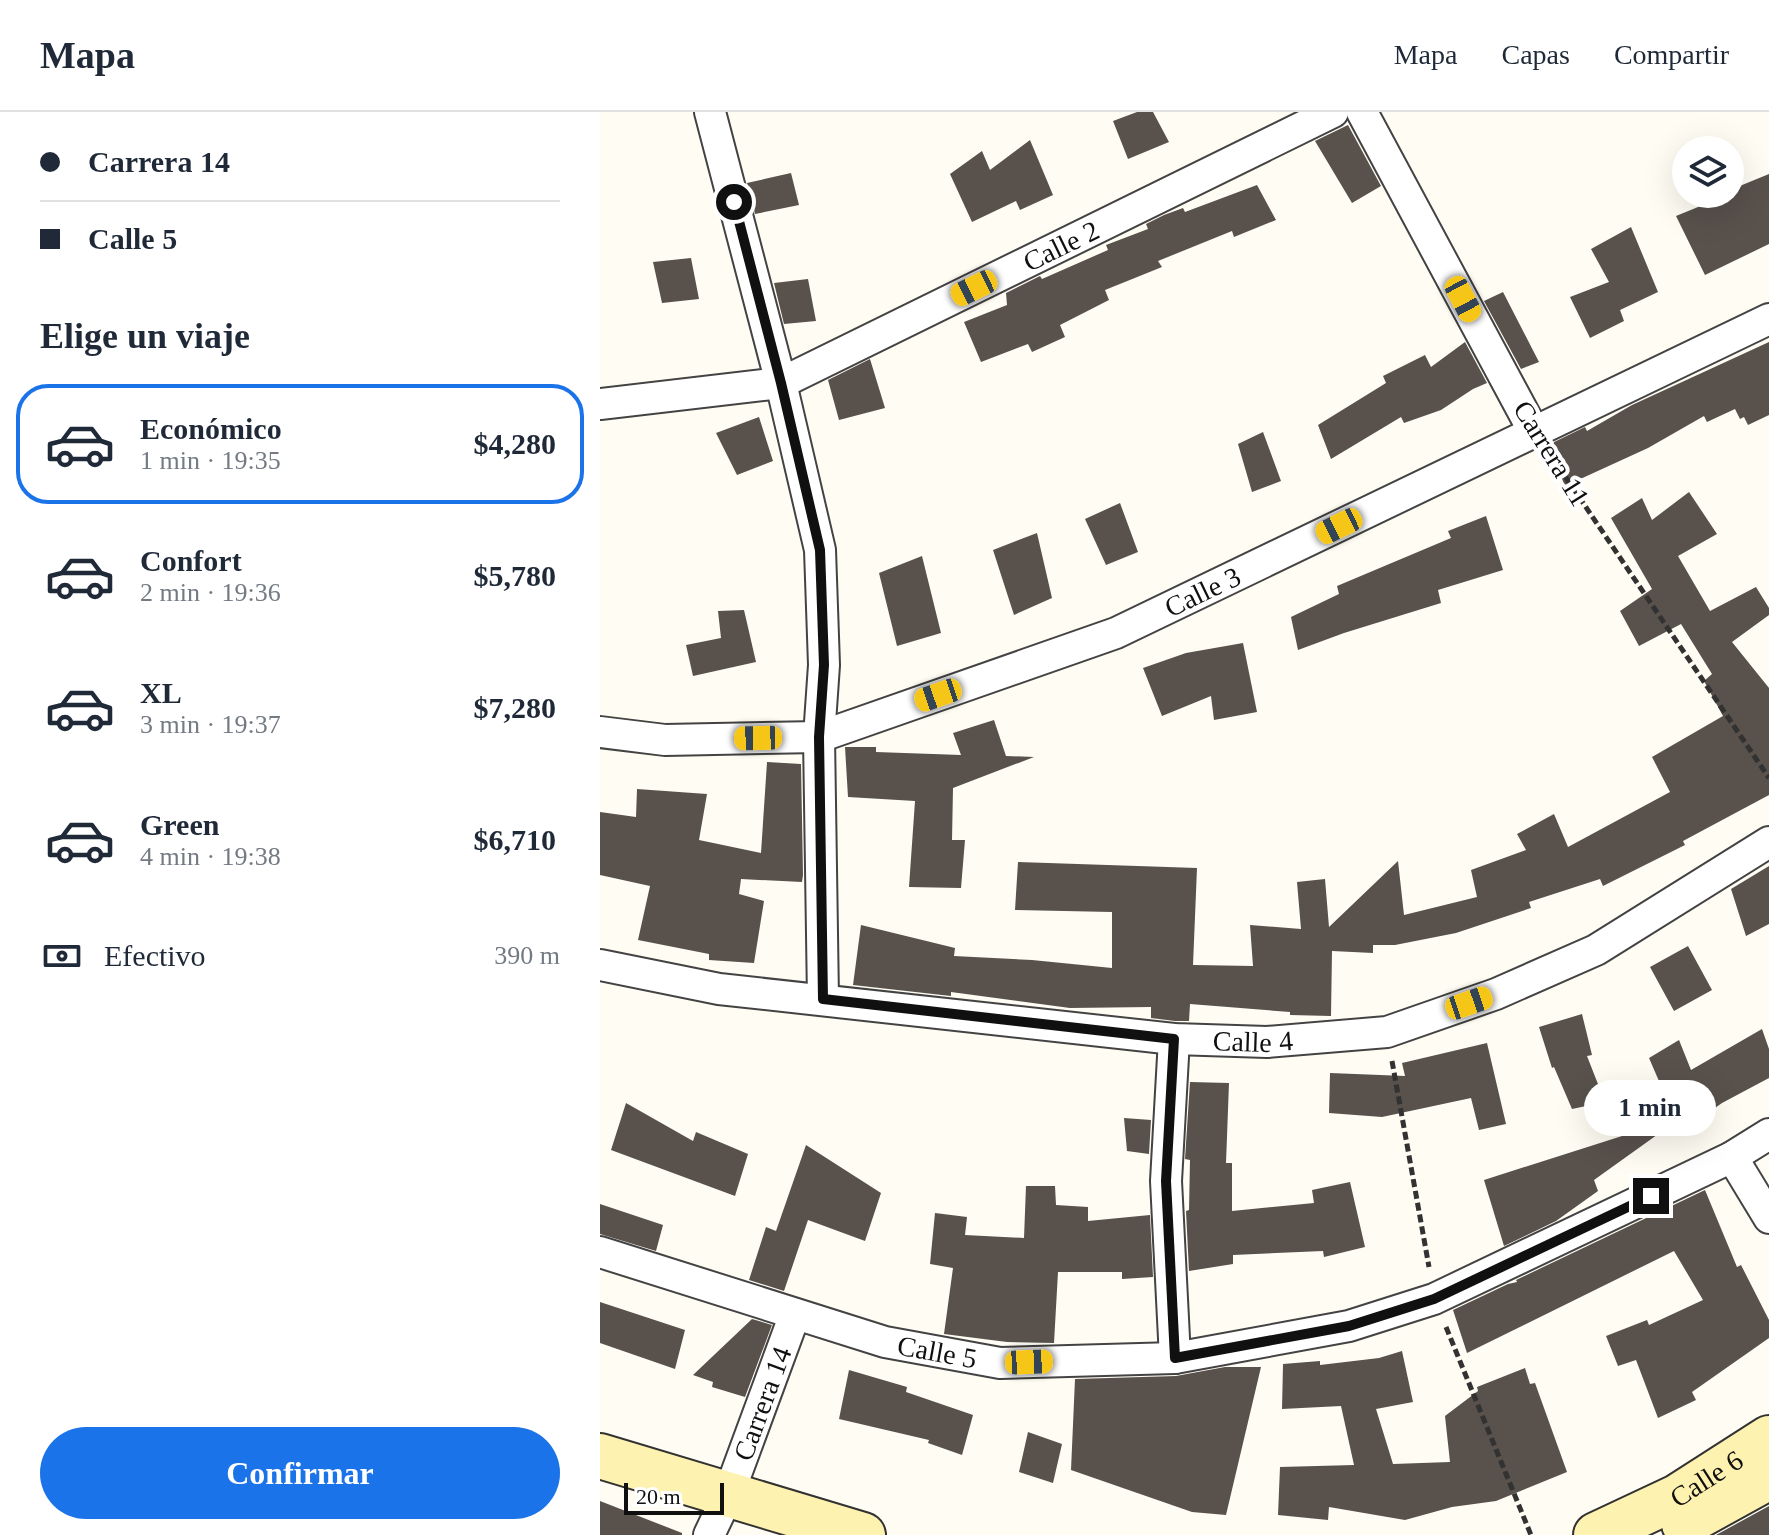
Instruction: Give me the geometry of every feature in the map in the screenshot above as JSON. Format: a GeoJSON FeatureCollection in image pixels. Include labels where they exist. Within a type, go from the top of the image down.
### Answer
{"type":"FeatureCollection","features":[{"type":"Feature","properties":{"kind":"street"},"geometry":{"type":"LineString","coordinates":[[710,112],[781,383],[820,550],[824,665],[819,737],[823,999]]}},
{"type":"Feature","properties":{"kind":"street","name":"Calle 2"},"geometry":{"type":"LineString","coordinates":[[600,404],[781,383],[1333,112]]}},
{"type":"Feature","properties":{"kind":"street","name":"Carrera 11"},"geometry":{"type":"LineString","coordinates":[[1362,112],[1534,432]]}},
{"type":"Feature","properties":{"kind":"street","name":"Calle 3"},"geometry":{"type":"LineString","coordinates":[[600,732],[665,740],[819,737],[1116,633],[1769,319]]}},
{"type":"Feature","properties":{"kind":"street","name":"Calle 4"},"geometry":{"type":"LineString","coordinates":[[600,965],[719,989],[1174,1039],[1267,1042],[1387,1032],[1496,994],[1596,950],[1769,842]]}},
{"type":"Feature","properties":{"kind":"street"},"geometry":{"type":"LineString","coordinates":[[1174,1039],[1166,1181],[1175,1358]]}},
{"type":"Feature","properties":{"kind":"street","name":"Calle 5"},"geometry":{"type":"LineString","coordinates":[[600,1252],[885,1342],[1000,1363],[1175,1358],[1349,1326],[1434,1299],[1732,1157],[1769,1134]]}},
{"type":"Feature","properties":{"kind":"street"},"geometry":{"type":"LineString","coordinates":[[1732,1157],[1769,1218]]}},
{"type":"Feature","properties":{"kind":"street","name":"Carrera 14"},"geometry":{"type":"LineString","coordinates":[[709,1535],[729,1493],[795,1314]]}},
{"type":"Feature","properties":{"kind":"street","name":"Calle 6"},"geometry":{"type":"LineString","coordinates":[[1596,1535],[1677,1497],[1769,1438]]}},
{"type":"Feature","properties":{"kind":"street"},"geometry":{"type":"LineString","coordinates":[[600,1456],[863,1535]]}},
{"type":"Feature","properties":{"kind":"street","name":"Calle 6"},"geometry":{"type":"LineString","coordinates":[[1664,1535],[1769,1477]]}},
{"type":"Feature","properties":{"kind":"path","name":"Carrera 11"},"geometry":{"type":"LineString","coordinates":[[1534,432],[1769,778]]}},
{"type":"Feature","properties":{"kind":"building"},"geometry":{"type":"Polygon","coordinates":[[[1137,112],[1153,112],[1169,142],[1128,159],[1113,121],[1137,112]]]}},
{"type":"Feature","properties":{"kind":"building"},"geometry":{"type":"Polygon","coordinates":[[[1348,125],[1381,186],[1352,203],[1315,141],[1348,125]]]}},
{"type":"Feature","properties":{"kind":"building"},"geometry":{"type":"Polygon","coordinates":[[[1030,140],[1053,195],[1020,210],[1016,201],[972,222],[950,174],[982,151],[990,170],[1030,140]]]}},
{"type":"Feature","properties":{"kind":"building"},"geometry":{"type":"Polygon","coordinates":[[[791,173],[799,205],[755,214],[747,183],[791,173]]]}},
{"type":"Feature","properties":{"kind":"building"},"geometry":{"type":"Polygon","coordinates":[[[1769,174],[1769,244],[1705,275],[1676,216],[1696,208],[1744,208],[1744,184],[1769,174]]]}},
{"type":"Feature","properties":{"kind":"building"},"geometry":{"type":"Polygon","coordinates":[[[1257,185],[1276,220],[1234,237],[1232,231],[1158,261],[1162,267],[1105,290],[1109,300],[1060,325],[1065,337],[1032,352],[1028,344],[981,362],[964,322],[1007,305],[1006,293],[1040,276],[1042,279],[1108,250],[1106,245],[1148,229],[1146,224],[1164,215],[1183,208],[1185,212],[1257,185]]]}},
{"type":"Feature","properties":{"kind":"building"},"geometry":{"type":"Polygon","coordinates":[[[1631,227],[1658,292],[1620,310],[1624,321],[1590,338],[1570,297],[1609,282],[1591,249],[1631,227]]]}},
{"type":"Feature","properties":{"kind":"building"},"geometry":{"type":"Polygon","coordinates":[[[691,258],[699,299],[662,303],[653,262],[691,258]]]}},
{"type":"Feature","properties":{"kind":"building"},"geometry":{"type":"Polygon","coordinates":[[[808,279],[816,321],[784,324],[774,283],[808,279]]]}},
{"type":"Feature","properties":{"kind":"building"},"geometry":{"type":"Polygon","coordinates":[[[1503,292],[1539,362],[1521,369],[1484,301],[1503,292]]]}},
{"type":"Feature","properties":{"kind":"building"},"geometry":{"type":"Polygon","coordinates":[[[1465,342],[1487,383],[1441,410],[1404,423],[1401,417],[1331,459],[1318,425],[1386,383],[1383,376],[1425,355],[1431,367],[1465,342]]]}},
{"type":"Feature","properties":{"kind":"building"},"geometry":{"type":"Polygon","coordinates":[[[1769,342],[1769,415],[1748,425],[1744,417],[1740,419],[1735,409],[1707,422],[1704,416],[1648,448],[1565,486],[1548,445],[1585,427],[1587,431],[1632,405],[1769,342]]]}},
{"type":"Feature","properties":{"kind":"building"},"geometry":{"type":"Polygon","coordinates":[[[870,359],[885,408],[839,420],[828,380],[870,359]]]}},
{"type":"Feature","properties":{"kind":"building"},"geometry":{"type":"Polygon","coordinates":[[[759,417],[773,461],[737,475],[716,433],[759,417]]]}},
{"type":"Feature","properties":{"kind":"building"},"geometry":{"type":"Polygon","coordinates":[[[1263,432],[1281,481],[1252,492],[1238,444],[1263,432]]]}},
{"type":"Feature","properties":{"kind":"building"},"geometry":{"type":"Polygon","coordinates":[[[1689,492],[1717,534],[1678,556],[1710,611],[1756,587],[1769,608],[1769,615],[1732,642],[1769,688],[1769,795],[1683,841],[1685,845],[1603,886],[1600,879],[1529,902],[1531,908],[1456,933],[1395,945],[1373,945],[1373,953],[1332,951],[1331,1016],[1290,1015],[1290,1012],[1190,1004],[1189,1021],[1175,1021],[1151,1018],[1151,1007],[1070,1008],[951,992],[951,996],[853,985],[861,925],[955,948],[954,956],[1112,968],[1112,912],[1015,910],[1018,862],[1197,868],[1193,965],[1253,966],[1250,925],[1301,929],[1297,882],[1325,879],[1329,927],[1398,861],[1404,915],[1477,897],[1471,870],[1526,850],[1517,834],[1554,814],[1568,847],[1670,792],[1652,757],[1723,716],[1704,681],[1712,674],[1681,624],[1639,646],[1620,611],[1652,589],[1611,518],[1642,498],[1652,520],[1689,492]]]}},
{"type":"Feature","properties":{"kind":"building"},"geometry":{"type":"Polygon","coordinates":[[[1120,503],[1138,552],[1106,565],[1085,519],[1120,503]]]}},
{"type":"Feature","properties":{"kind":"building"},"geometry":{"type":"Polygon","coordinates":[[[1486,516],[1503,570],[1438,590],[1441,603],[1298,650],[1291,617],[1339,594],[1337,586],[1451,538],[1448,531],[1486,516]]]}},
{"type":"Feature","properties":{"kind":"building"},"geometry":{"type":"Polygon","coordinates":[[[1037,533],[1052,598],[1014,615],[993,550],[1037,533]]]}},
{"type":"Feature","properties":{"kind":"building"},"geometry":{"type":"Polygon","coordinates":[[[922,556],[941,633],[897,646],[879,573],[922,556]]]}},
{"type":"Feature","properties":{"kind":"building"},"geometry":{"type":"Polygon","coordinates":[[[744,610],[756,662],[693,676],[686,645],[721,638],[718,611],[744,610]]]}},
{"type":"Feature","properties":{"kind":"building"},"geometry":{"type":"Polygon","coordinates":[[[1243,643],[1257,712],[1214,720],[1211,696],[1162,716],[1143,668],[1186,653],[1243,643]]]}},
{"type":"Feature","properties":{"kind":"building"},"geometry":{"type":"Polygon","coordinates":[[[994,720],[1006,756],[1034,757],[953,788],[952,840],[965,840],[961,888],[909,887],[915,801],[848,797],[845,747],[876,747],[876,752],[961,755],[953,733],[994,720]]]}},
{"type":"Feature","properties":{"kind":"building"},"geometry":{"type":"Polygon","coordinates":[[[767,762],[801,764],[803,875],[802,882],[741,879],[739,894],[764,901],[754,963],[709,960],[709,954],[638,940],[650,886],[600,875],[600,812],[636,817],[637,789],[707,794],[699,840],[761,853],[767,762]]]}},
{"type":"Feature","properties":{"kind":"building"},"geometry":{"type":"Polygon","coordinates":[[[1769,866],[1769,924],[1746,936],[1731,889],[1769,866]]]}},
{"type":"Feature","properties":{"kind":"building"},"geometry":{"type":"Polygon","coordinates":[[[1688,946],[1712,990],[1674,1011],[1650,967],[1688,946]]]}},
{"type":"Feature","properties":{"kind":"building"},"geometry":{"type":"Polygon","coordinates":[[[1582,1014],[1592,1055],[1587,1056],[1605,1102],[1572,1109],[1552,1068],[1539,1027],[1582,1014]]]}},
{"type":"Feature","properties":{"kind":"building"},"geometry":{"type":"Polygon","coordinates":[[[1762,1029],[1769,1049],[1769,1078],[1722,1103],[1681,1132],[1649,1058],[1679,1040],[1691,1070],[1762,1029]]]}},
{"type":"Feature","properties":{"kind":"building"},"geometry":{"type":"Polygon","coordinates":[[[1487,1043],[1506,1124],[1479,1130],[1471,1098],[1382,1117],[1329,1113],[1330,1073],[1405,1076],[1402,1063],[1487,1043]]]}},
{"type":"Feature","properties":{"kind":"building"},"geometry":{"type":"Polygon","coordinates":[[[1190,1082],[1229,1083],[1226,1163],[1232,1163],[1232,1211],[1314,1203],[1312,1190],[1350,1182],[1365,1247],[1324,1257],[1323,1251],[1233,1255],[1233,1264],[1189,1271],[1186,1211],[1189,1210],[1190,1160],[1185,1159],[1190,1082]]]}},
{"type":"Feature","properties":{"kind":"building"},"geometry":{"type":"Polygon","coordinates":[[[626,1103],[693,1141],[696,1132],[748,1154],[735,1196],[611,1150],[626,1103]]]}},
{"type":"Feature","properties":{"kind":"building"},"geometry":{"type":"Polygon","coordinates":[[[1124,1118],[1151,1120],[1149,1154],[1127,1151],[1124,1118]]]}},
{"type":"Feature","properties":{"kind":"building"},"geometry":{"type":"Polygon","coordinates":[[[1666,1122],[1668,1127],[1594,1180],[1598,1191],[1556,1221],[1504,1246],[1484,1180],[1666,1122]]]}},
{"type":"Feature","properties":{"kind":"building"},"geometry":{"type":"Polygon","coordinates":[[[806,1145],[881,1193],[865,1241],[808,1220],[784,1291],[749,1280],[766,1227],[776,1231],[806,1145]]]}},
{"type":"Feature","properties":{"kind":"building"},"geometry":{"type":"Polygon","coordinates":[[[1026,1186],[1055,1186],[1056,1205],[1088,1207],[1088,1221],[1150,1215],[1153,1277],[1122,1279],[1122,1272],[1058,1272],[1054,1343],[1007,1342],[944,1334],[953,1268],[930,1264],[935,1213],[967,1217],[965,1235],[1024,1238],[1026,1186]]]}},
{"type":"Feature","properties":{"kind":"building"},"geometry":{"type":"Polygon","coordinates":[[[1705,1190],[1737,1267],[1741,1265],[1769,1320],[1769,1338],[1692,1392],[1696,1400],[1658,1418],[1636,1360],[1618,1366],[1606,1336],[1647,1320],[1649,1325],[1703,1300],[1674,1251],[1467,1353],[1453,1310],[1705,1190]]]}},
{"type":"Feature","properties":{"kind":"building"},"geometry":{"type":"Polygon","coordinates":[[[600,1204],[663,1225],[656,1251],[600,1234],[600,1204]]]}},
{"type":"Feature","properties":{"kind":"building"},"geometry":{"type":"Polygon","coordinates":[[[600,1302],[685,1330],[675,1369],[600,1343],[600,1302]]]}},
{"type":"Feature","properties":{"kind":"building"},"geometry":{"type":"Polygon","coordinates":[[[752,1319],[772,1325],[745,1397],[712,1387],[713,1382],[693,1375],[752,1319]]]}},
{"type":"Feature","properties":{"kind":"building"},"geometry":{"type":"Polygon","coordinates":[[[1402,1351],[1413,1402],[1376,1409],[1393,1464],[1450,1462],[1445,1416],[1478,1391],[1477,1387],[1525,1368],[1530,1384],[1535,1383],[1567,1472],[1496,1501],[1452,1507],[1405,1520],[1329,1507],[1328,1520],[1278,1515],[1280,1467],[1354,1465],[1341,1406],[1282,1409],[1283,1364],[1320,1361],[1320,1365],[1379,1358],[1402,1351]]]}},
{"type":"Feature","properties":{"kind":"building"},"geometry":{"type":"Polygon","coordinates":[[[1225,1367],[1261,1367],[1226,1515],[1192,1512],[1071,1470],[1075,1379],[1176,1376],[1225,1367]]]}},
{"type":"Feature","properties":{"kind":"building"},"geometry":{"type":"Polygon","coordinates":[[[849,1370],[907,1387],[906,1392],[973,1415],[962,1455],[928,1443],[929,1440],[839,1419],[849,1370]]]}},
{"type":"Feature","properties":{"kind":"building"},"geometry":{"type":"Polygon","coordinates":[[[1028,1432],[1062,1444],[1053,1483],[1019,1472],[1028,1432]]]}},
{"type":"Feature","properties":{"kind":"building"},"geometry":{"type":"Polygon","coordinates":[[[600,1501],[682,1533],[682,1535],[600,1535],[600,1501]]]}},
{"type":"Feature","properties":{"kind":"building"},"geometry":{"type":"Polygon","coordinates":[[[1769,1506],[1769,1535],[1716,1535],[1769,1506]]]}},
{"type":"Feature","properties":{"kind":"route"},"geometry":{"type":"LineString","coordinates":[[734,202],[820,550],[824,665],[819,737],[823,999],[1174,1039],[1166,1181],[1175,1358],[1349,1326],[1434,1299],[1651,1196]]}}]}
